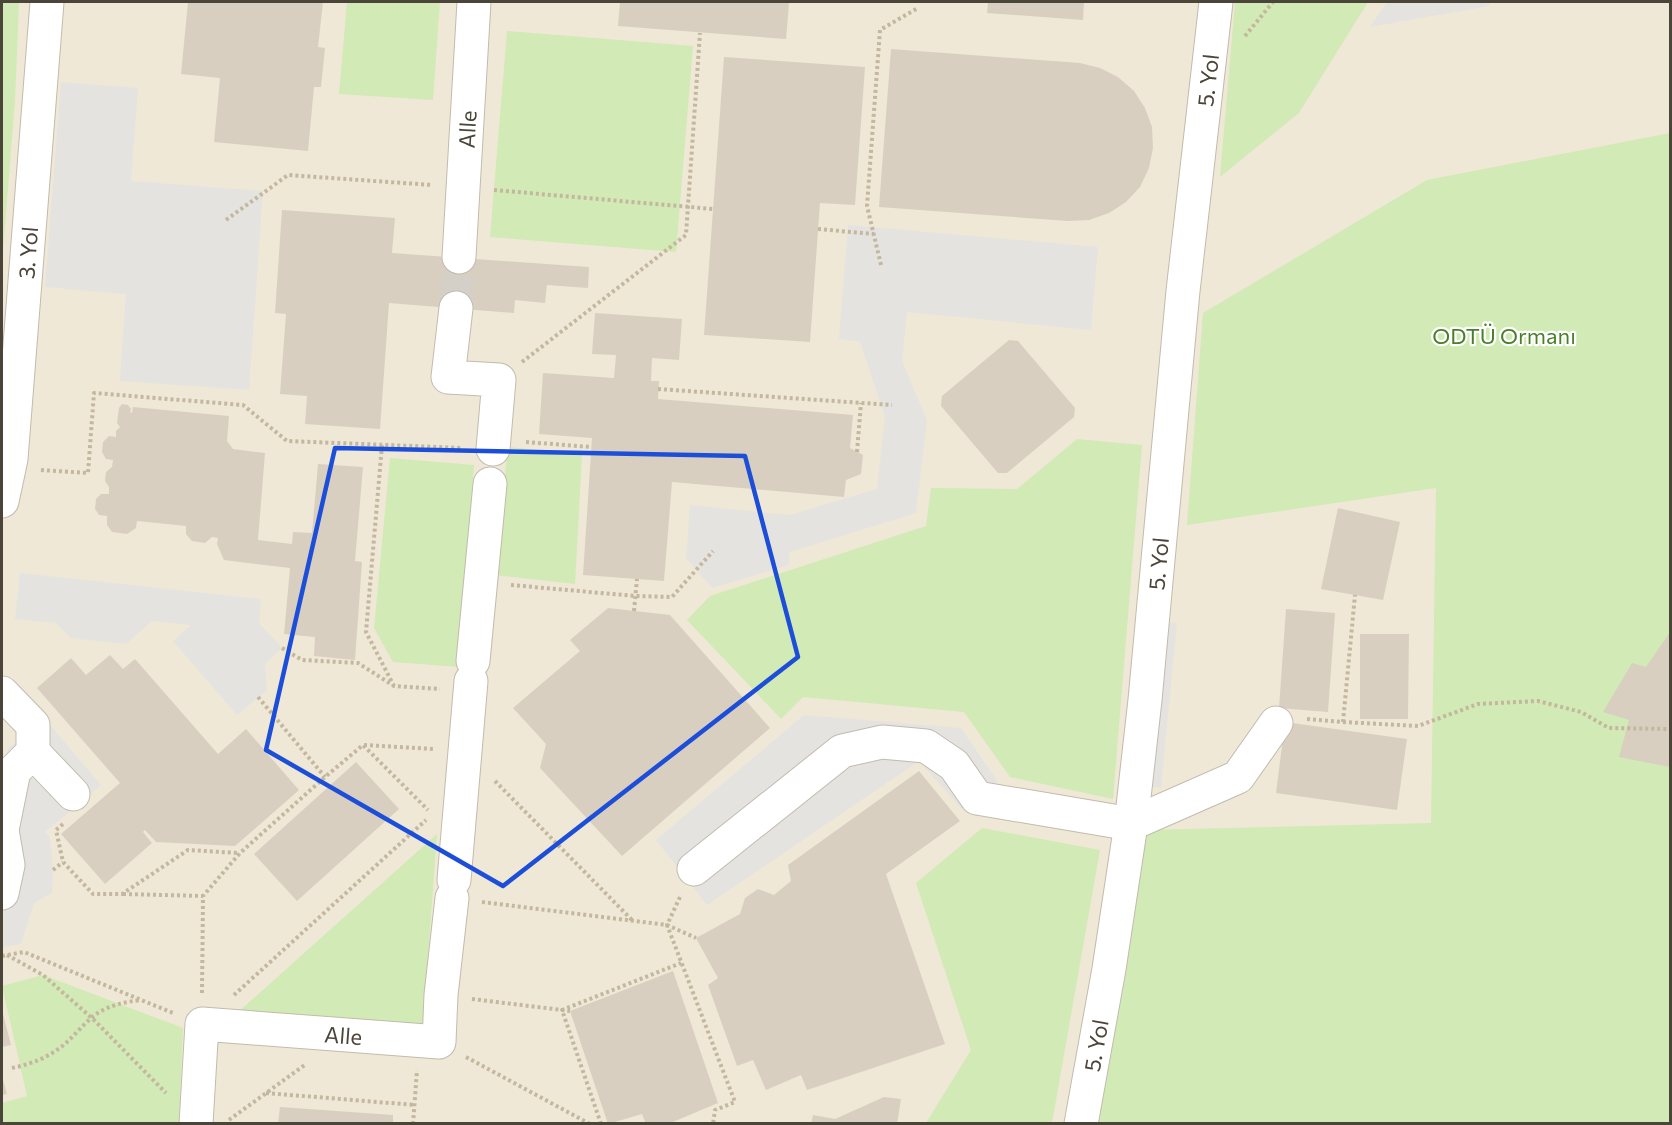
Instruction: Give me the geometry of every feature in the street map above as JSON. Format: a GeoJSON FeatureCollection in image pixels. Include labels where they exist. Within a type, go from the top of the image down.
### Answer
{"type":"FeatureCollection","features":[{"type":"Feature","properties":{"kind":"street","name":"3. Yol"},"geometry":{"type":"LineString","coordinates":[[2,501],[12,448],[47,2]]}},
{"type":"Feature","properties":{"kind":"street","name":"Alle"},"geometry":{"type":"LineString","coordinates":[[459,257],[474,2]]}},
{"type":"Feature","properties":{"kind":"street","name":"5. Yol"},"geometry":{"type":"LineString","coordinates":[[1081,1124],[1109,969],[1131,824],[1183,291],[1216,2]]}},
{"type":"Feature","properties":{"kind":"street"},"geometry":{"type":"LineString","coordinates":[[456,308],[448,377],[499,380],[493,445]]}},
{"type":"Feature","properties":{"kind":"street"},"geometry":{"type":"LineString","coordinates":[[429,1042],[441,995],[453,889],[490,484]]}},
{"type":"Feature","properties":{"kind":"street"},"geometry":{"type":"LineString","coordinates":[[2,693],[33,725],[33,752],[73,794]]}},
{"type":"Feature","properties":{"kind":"street"},"geometry":{"type":"LineString","coordinates":[[693,869],[842,752],[882,742],[926,746],[954,765],[977,798],[1131,824],[1238,777],[1276,723]]}},
{"type":"Feature","properties":{"kind":"street"},"geometry":{"type":"LineString","coordinates":[[2,893],[8,865],[2,830],[14,771],[33,752]]}},
{"type":"Feature","properties":{"kind":"street","name":"Alle"},"geometry":{"type":"LineString","coordinates":[[202,1024],[429,1042]]}},
{"type":"Feature","properties":{"kind":"street"},"geometry":{"type":"LineString","coordinates":[[196,1124],[202,1024]]}},
{"type":"Feature","properties":{"kind":"path"},"geometry":{"type":"LineString","coordinates":[[881,265],[867,206],[880,30],[918,8]]}},
{"type":"Feature","properties":{"kind":"path"},"geometry":{"type":"LineString","coordinates":[[499,380],[686,235],[700,33]]}},
{"type":"Feature","properties":{"kind":"path"},"geometry":{"type":"LineString","coordinates":[[818,229],[874,234]]}},
{"type":"Feature","properties":{"kind":"path"},"geometry":{"type":"LineString","coordinates":[[658,389],[892,405]]}},
{"type":"Feature","properties":{"kind":"path"},"geometry":{"type":"LineString","coordinates":[[9,468],[88,473],[94,393],[243,405],[287,441],[382,445],[591,447]]}},
{"type":"Feature","properties":{"kind":"path"},"geometry":{"type":"LineString","coordinates":[[856,452],[861,403]]}},
{"type":"Feature","properties":{"kind":"path"},"geometry":{"type":"LineString","coordinates":[[382,445],[366,632],[394,686]]}},
{"type":"Feature","properties":{"kind":"path"},"geometry":{"type":"LineString","coordinates":[[481,582],[635,596],[672,597],[713,551]]}},
{"type":"Feature","properties":{"kind":"path"},"geometry":{"type":"LineString","coordinates":[[634,611],[638,579]]}},
{"type":"Feature","properties":{"kind":"path"},"geometry":{"type":"LineString","coordinates":[[1342,722],[1355,595]]}},
{"type":"Feature","properties":{"kind":"path"},"geometry":{"type":"LineString","coordinates":[[282,648],[302,660],[358,663],[394,686],[472,677]]}},
{"type":"Feature","properties":{"kind":"path"},"geometry":{"type":"LineString","coordinates":[[258,698],[324,777]]}},
{"type":"Feature","properties":{"kind":"path"},"geometry":{"type":"LineString","coordinates":[[1276,723],[1285,716],[1418,726],[1478,704],[1538,701],[1581,712],[1609,728],[1671,729]]}},
{"type":"Feature","properties":{"kind":"path"},"geometry":{"type":"LineString","coordinates":[[202,1024],[432,814],[363,745]]}},
{"type":"Feature","properties":{"kind":"path"},"geometry":{"type":"LineString","coordinates":[[202,1024],[203,896],[240,853],[363,745],[465,751],[632,920]]}},
{"type":"Feature","properties":{"kind":"path"},"geometry":{"type":"LineString","coordinates":[[56,830],[63,862],[93,894],[203,896]]}},
{"type":"Feature","properties":{"kind":"path"},"geometry":{"type":"LineString","coordinates":[[122,894],[188,850],[240,853]]}},
{"type":"Feature","properties":{"kind":"path"},"geometry":{"type":"LineString","coordinates":[[53,870],[63,862]]}},
{"type":"Feature","properties":{"kind":"path"},"geometry":{"type":"LineString","coordinates":[[693,869],[667,925],[735,1101],[715,1110],[712,1124]]}},
{"type":"Feature","properties":{"kind":"path"},"geometry":{"type":"LineString","coordinates":[[453,889],[667,925],[696,938]]}},
{"type":"Feature","properties":{"kind":"path"},"geometry":{"type":"LineString","coordinates":[[4,956],[24,952],[202,1024]]}},
{"type":"Feature","properties":{"kind":"path"},"geometry":{"type":"LineString","coordinates":[[4,956],[43,975],[91,1018],[173,1100]]}},
{"type":"Feature","properties":{"kind":"path"},"geometry":{"type":"LineString","coordinates":[[562,1010],[681,963]]}},
{"type":"Feature","properties":{"kind":"path"},"geometry":{"type":"LineString","coordinates":[[441,995],[570,1011]]}},
{"type":"Feature","properties":{"kind":"path"},"geometry":{"type":"LineString","coordinates":[[12,1068],[39,1060],[52,1053],[102,1011],[120,1003],[140,999]]}},
{"type":"Feature","properties":{"kind":"path"},"geometry":{"type":"LineString","coordinates":[[562,1010],[602,1124]]}},
{"type":"Feature","properties":{"kind":"path"},"geometry":{"type":"LineString","coordinates":[[223,1124],[346,1035]]}},
{"type":"Feature","properties":{"kind":"path"},"geometry":{"type":"LineString","coordinates":[[413,1124],[429,1042],[590,1124]]}},
{"type":"Feature","properties":{"kind":"path"},"geometry":{"type":"LineString","coordinates":[[265,1093],[415,1105]]}},
{"type":"Feature","properties":{"kind":"highlighted area"},"geometry":{"type":"Polygon","coordinates":[[[335,448],[745,456],[798,657],[503,886],[266,750],[335,448]]]}},
{"type":"Feature","properties":{"kind":"shaded area"},"geometry":{"type":"Polygon","coordinates":[[[2,2],[1670,2],[1670,1123],[2,1123],[2,2]]]}},
{"type":"Feature","properties":{"kind":"shaded area"},"geometry":{"type":"Polygon","coordinates":[[[1387,2],[1490,2],[1489,6],[1370,27],[1387,2]]]}},
{"type":"Feature","properties":{"kind":"shaded area"},"geometry":{"type":"Polygon","coordinates":[[[61,82],[138,88],[131,181],[263,191],[249,390],[120,381],[126,294],[45,287],[61,82]]]}},
{"type":"Feature","properties":{"kind":"shaded area"},"geometry":{"type":"Polygon","coordinates":[[[848,225],[1098,247],[1091,330],[907,312],[902,361],[927,420],[916,513],[790,552],[789,565],[712,588],[686,558],[690,505],[790,515],[877,489],[885,417],[860,342],[839,339],[848,225]]]}},
{"type":"Feature","properties":{"kind":"shaded area"},"geometry":{"type":"Polygon","coordinates":[[[20,573],[261,599],[259,623],[282,648],[265,664],[267,690],[237,715],[173,641],[191,625],[152,621],[126,644],[71,638],[56,623],[15,619],[20,573]]]}},
{"type":"Feature","properties":{"kind":"shaded area"},"geometry":{"type":"Polygon","coordinates":[[[1152,621],[1177,623],[1161,788],[1135,784],[1152,621]]]}},
{"type":"Feature","properties":{"kind":"shaded area"},"geometry":{"type":"Polygon","coordinates":[[[804,715],[961,728],[998,782],[962,809],[919,761],[707,905],[656,840],[804,715]]]}},
{"type":"Feature","properties":{"kind":"shaded area"},"geometry":{"type":"Polygon","coordinates":[[[45,719],[101,785],[45,832],[50,837],[53,870],[52,893],[34,903],[21,944],[2,947],[2,771],[9,748],[45,719]]]}},
{"type":"Feature","properties":{"kind":"green space"},"geometry":{"type":"Polygon","coordinates":[[[2,2],[19,2],[15,100],[2,264],[2,2]]]}},
{"type":"Feature","properties":{"kind":"green space"},"geometry":{"type":"Polygon","coordinates":[[[347,2],[440,2],[433,100],[339,94],[347,2]]]}},
{"type":"Feature","properties":{"kind":"green space"},"geometry":{"type":"Polygon","coordinates":[[[1235,2],[1368,2],[1299,113],[1220,177],[1235,2]]]}},
{"type":"Feature","properties":{"kind":"green space"},"geometry":{"type":"Polygon","coordinates":[[[507,31],[693,46],[676,252],[490,237],[507,31]]]}},
{"type":"Feature","properties":{"kind":"green space","name":"ODTÜ Ormanı"},"geometry":{"type":"Polygon","coordinates":[[[1670,133],[1670,1123],[1096,1124],[1144,830],[1431,823],[1436,488],[1187,525],[1203,313],[1427,180],[1670,133]]]}},
{"type":"Feature","properties":{"kind":"green space"},"geometry":{"type":"Polygon","coordinates":[[[1077,439],[1142,445],[1113,799],[1010,777],[964,712],[803,697],[781,719],[687,620],[710,596],[926,526],[931,488],[1017,489],[1077,439]]]}},
{"type":"Feature","properties":{"kind":"green space"},"geometry":{"type":"Polygon","coordinates":[[[508,447],[582,454],[575,584],[494,575],[508,447]]]}},
{"type":"Feature","properties":{"kind":"green space"},"geometry":{"type":"Polygon","coordinates":[[[390,458],[474,465],[459,667],[393,662],[374,628],[390,458]]]}},
{"type":"Feature","properties":{"kind":"green space"},"geometry":{"type":"Polygon","coordinates":[[[982,828],[1100,850],[1052,1123],[926,1123],[971,1050],[916,883],[982,828]]]}},
{"type":"Feature","properties":{"kind":"green space"},"geometry":{"type":"Polygon","coordinates":[[[437,834],[423,1024],[236,1014],[437,834]]]}},
{"type":"Feature","properties":{"kind":"green space"},"geometry":{"type":"Polygon","coordinates":[[[43,975],[183,1028],[179,1123],[2,1123],[2,1103],[27,1096],[2,986],[43,975]]]}},
{"type":"Feature","properties":{"kind":"building"},"geometry":{"type":"Polygon","coordinates":[[[188,2],[323,2],[318,47],[325,48],[321,87],[314,87],[308,151],[214,142],[220,78],[181,74],[188,2]]]}},
{"type":"Feature","properties":{"kind":"building"},"geometry":{"type":"Polygon","coordinates":[[[620,2],[789,3],[786,39],[618,26],[620,2]]]}},
{"type":"Feature","properties":{"kind":"building"},"geometry":{"type":"Polygon","coordinates":[[[988,2],[1084,2],[1083,20],[987,13],[988,2]]]}},
{"type":"Feature","properties":{"kind":"building"},"geometry":{"type":"Polygon","coordinates":[[[891,49],[1080,63],[1100,68],[1118,77],[1134,91],[1145,108],[1152,127],[1153,148],[1149,168],[1140,187],[1126,202],[1109,213],[1089,220],[1068,221],[879,207],[891,49]]]}},
{"type":"Feature","properties":{"kind":"building"},"geometry":{"type":"Polygon","coordinates":[[[724,57],[865,67],[855,205],[820,203],[810,342],[704,335],[724,57]]]}},
{"type":"Feature","properties":{"kind":"building"},"geometry":{"type":"Polygon","coordinates":[[[282,210],[395,218],[392,253],[589,267],[588,288],[547,285],[545,303],[515,300],[514,313],[389,303],[380,429],[305,424],[307,396],[280,394],[286,314],[275,313],[282,210]]]}},
{"type":"Feature","properties":{"kind":"building"},"geometry":{"type":"Polygon","coordinates":[[[595,313],[682,319],[679,360],[652,358],[651,381],[659,381],[658,399],[853,415],[850,448],[863,455],[861,474],[846,480],[844,497],[672,482],[664,581],[583,575],[592,438],[539,434],[543,373],[614,378],[616,355],[592,354],[595,313]]]}},
{"type":"Feature","properties":{"kind":"building"},"geometry":{"type":"Polygon","coordinates":[[[1009,340],[1018,341],[1075,408],[1074,417],[1007,473],[998,473],[941,406],[942,396],[1009,340]]]}},
{"type":"Feature","properties":{"kind":"building"},"geometry":{"type":"Polygon","coordinates":[[[122,404],[128,405],[132,413],[133,407],[229,416],[227,441],[233,449],[265,453],[258,540],[292,544],[293,532],[312,533],[318,464],[363,467],[355,561],[362,562],[355,660],[314,656],[315,637],[284,634],[290,568],[224,560],[217,544],[218,538],[212,537],[205,543],[192,541],[186,534],[186,526],[137,521],[136,528],[127,534],[112,532],[107,525],[107,516],[99,515],[95,509],[96,499],[101,494],[109,494],[109,487],[105,481],[106,472],[112,467],[113,460],[106,459],[102,452],[103,442],[109,436],[116,437],[116,431],[120,427],[117,423],[119,408],[122,404]]]}},
{"type":"Feature","properties":{"kind":"building"},"geometry":{"type":"Polygon","coordinates":[[[1338,508],[1400,522],[1383,600],[1321,589],[1338,508]]]}},
{"type":"Feature","properties":{"kind":"building"},"geometry":{"type":"Polygon","coordinates":[[[608,608],[670,615],[770,728],[622,856],[540,768],[546,744],[513,708],[580,651],[570,640],[608,608]]]}},
{"type":"Feature","properties":{"kind":"building"},"geometry":{"type":"Polygon","coordinates":[[[1286,609],[1335,613],[1328,712],[1279,708],[1286,609]]]}},
{"type":"Feature","properties":{"kind":"building"},"geometry":{"type":"Polygon","coordinates":[[[1670,632],[1670,767],[1619,757],[1629,720],[1603,712],[1632,663],[1646,667],[1670,632]]]}},
{"type":"Feature","properties":{"kind":"building"},"geometry":{"type":"Polygon","coordinates":[[[1360,634],[1409,634],[1408,719],[1360,719],[1360,634]]]}},
{"type":"Feature","properties":{"kind":"building"},"geometry":{"type":"Polygon","coordinates":[[[110,655],[123,669],[135,659],[218,754],[246,729],[299,790],[235,846],[156,842],[145,830],[143,832],[152,843],[105,884],[61,834],[120,783],[37,688],[71,658],[86,675],[110,655]]]}},
{"type":"Feature","properties":{"kind":"building"},"geometry":{"type":"Polygon","coordinates":[[[1285,722],[1407,739],[1397,810],[1276,793],[1285,722]]]}},
{"type":"Feature","properties":{"kind":"building"},"geometry":{"type":"Polygon","coordinates":[[[356,762],[399,809],[297,901],[254,854],[356,762]]]}},
{"type":"Feature","properties":{"kind":"building"},"geometry":{"type":"Polygon","coordinates":[[[919,771],[960,821],[886,874],[945,1044],[807,1090],[801,1075],[766,1090],[753,1060],[737,1066],[708,985],[718,978],[696,938],[740,914],[745,898],[758,889],[774,895],[791,881],[788,865],[919,771]]]}},
{"type":"Feature","properties":{"kind":"building"},"geometry":{"type":"Polygon","coordinates":[[[673,971],[718,1103],[668,1124],[646,1124],[642,1114],[608,1124],[570,1011],[673,971]]]}},
{"type":"Feature","properties":{"kind":"building"},"geometry":{"type":"Polygon","coordinates":[[[2,1010],[11,1045],[2,1047],[2,1010]]]}},
{"type":"Feature","properties":{"kind":"building"},"geometry":{"type":"Polygon","coordinates":[[[2,1076],[7,1094],[2,1095],[2,1076]]]}},
{"type":"Feature","properties":{"kind":"building"},"geometry":{"type":"Polygon","coordinates":[[[884,1097],[901,1099],[897,1124],[811,1124],[813,1115],[835,1119],[884,1097]]]}},
{"type":"Feature","properties":{"kind":"building"},"geometry":{"type":"Polygon","coordinates":[[[280,1107],[393,1115],[393,1124],[278,1124],[280,1107]]]}},
{"type":"Feature","properties":{"kind":"tunnel"},"geometry":{"type":"LineString","coordinates":[[456,308],[459,257]]}}]}
